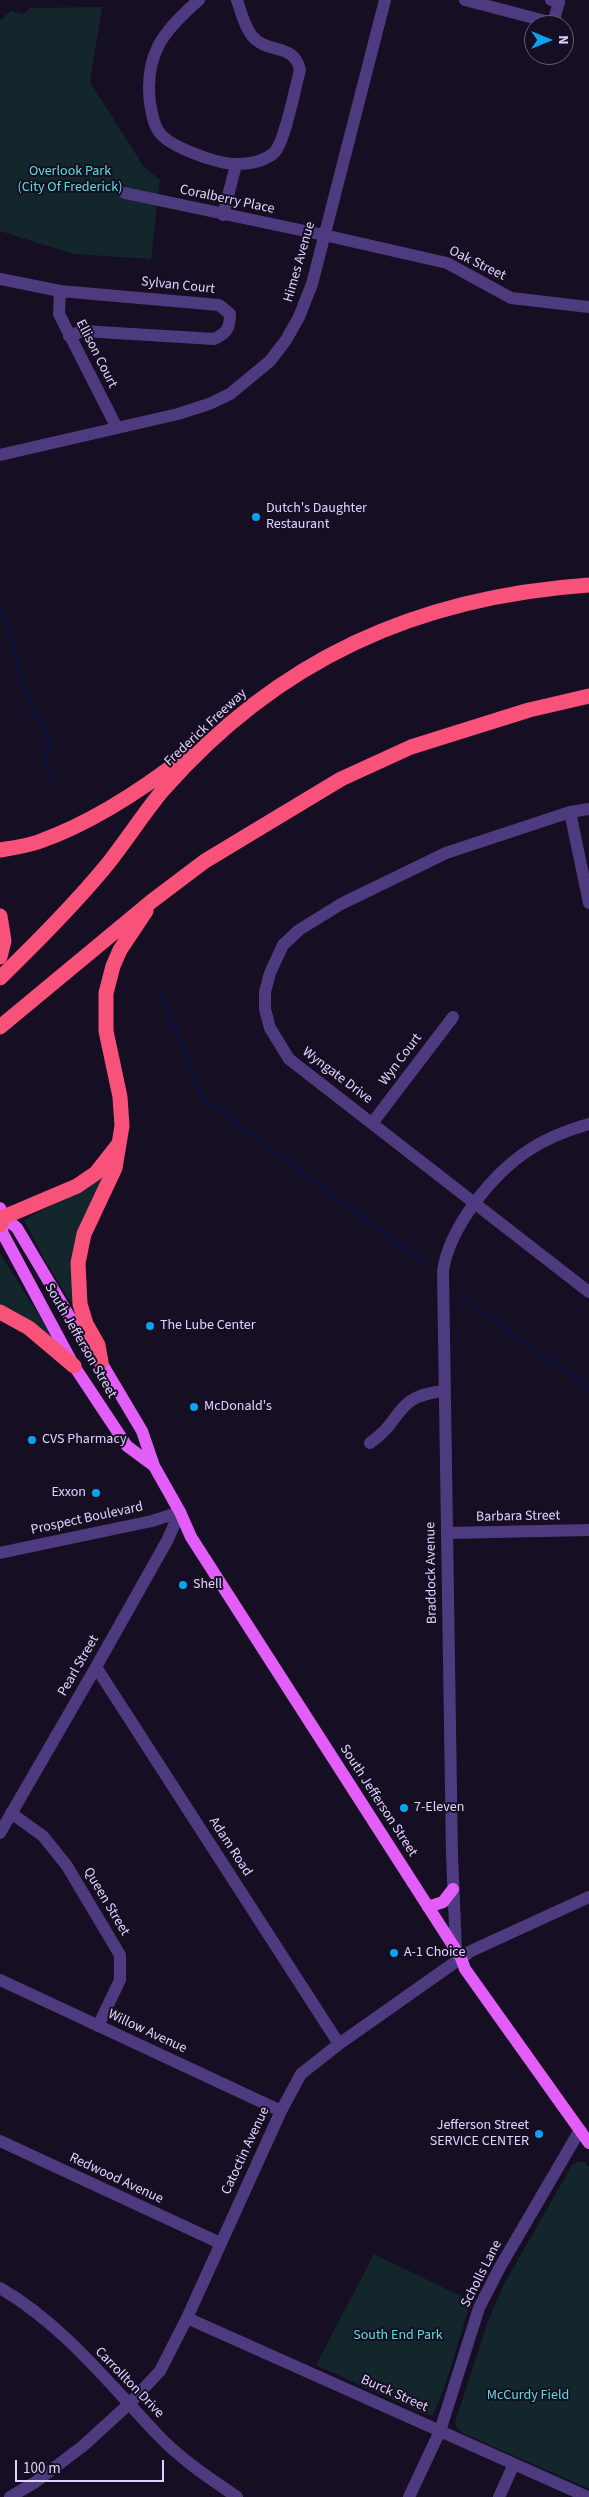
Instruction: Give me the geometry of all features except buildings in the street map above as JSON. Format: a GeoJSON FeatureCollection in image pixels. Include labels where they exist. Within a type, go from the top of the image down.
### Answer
{"type":"FeatureCollection","features":[{"type":"Feature","properties":{"kind":"highway","name":"Frederick Freeway"},"geometry":{"type":"LineString","coordinates":[[0,978],[44,936],[107,865],[163,791],[228,724],[270,691],[303,670],[398,623],[472,601],[543,588],[589,585]]}},
{"type":"Feature","properties":{"kind":"highway"},"geometry":{"type":"LineString","coordinates":[[0,1026],[152,901],[205,861],[342,779],[411,747],[529,710],[589,696]]}},
{"type":"Feature","properties":{"kind":"highway"},"geometry":{"type":"LineString","coordinates":[[0,850],[37,842],[112,806],[167,770],[228,724]]}},
{"type":"Feature","properties":{"kind":"highway"},"geometry":{"type":"LineString","coordinates":[[101,1362],[98,1345],[86,1324],[80,1304],[78,1263],[84,1234],[115,1168],[120,1142],[121,1104],[106,1031],[106,993],[113,966],[120,950],[152,901]]}},
{"type":"Feature","properties":{"kind":"highway"},"geometry":{"type":"LineString","coordinates":[[0,916],[4,941],[0,957]]}},
{"type":"Feature","properties":{"kind":"highway"},"geometry":{"type":"LineString","coordinates":[[1,1217],[23,1211],[84,1181],[96,1173],[120,1142]]}},
{"type":"Feature","properties":{"kind":"highway"},"geometry":{"type":"LineString","coordinates":[[0,1312],[29,1328],[74,1366]]}},
{"type":"Feature","properties":{"kind":"main road","name":"South Jefferson Street"},"geometry":{"type":"LineString","coordinates":[[1,1217],[17,1228],[81,1336],[101,1362],[142,1431],[154,1466],[180,1512],[191,1537],[458,1954],[465,1969],[589,2143]]}},
{"type":"Feature","properties":{"kind":"main road","name":"South Jefferson Street"},"geometry":{"type":"LineString","coordinates":[[1,1217],[2,1232],[74,1366],[127,1446],[154,1466]]}},
{"type":"Feature","properties":{"kind":"main road"},"geometry":{"type":"LineString","coordinates":[[428,1908],[443,1902],[453,1889]]}},
{"type":"Feature","properties":{"kind":"street"},"geometry":{"type":"LineString","coordinates":[[200,0],[183,14],[166,34],[153,55],[149,76],[152,117],[157,130],[164,139],[179,148],[236,165],[266,158],[280,144],[300,70],[298,61],[292,53],[270,47],[253,37],[243,21],[237,0]]}},
{"type":"Feature","properties":{"kind":"street","name":"Himes Avenue"},"geometry":{"type":"LineString","coordinates":[[0,454],[178,414],[209,404],[230,394],[270,361],[286,340],[299,317],[312,284],[385,0]]}},
{"type":"Feature","properties":{"kind":"street"},"geometry":{"type":"LineString","coordinates":[[465,0],[553,24],[559,2],[551,0]]}},
{"type":"Feature","properties":{"kind":"street"},"geometry":{"type":"LineString","coordinates":[[223,215],[236,165]]}},
{"type":"Feature","properties":{"kind":"street","name":"Coralberry Place"},"geometry":{"type":"LineString","coordinates":[[125,194],[324,235]]}},
{"type":"Feature","properties":{"kind":"street","name":"Oak Street"},"geometry":{"type":"LineString","coordinates":[[324,235],[447,264],[511,298],[589,307]]}},
{"type":"Feature","properties":{"kind":"street"},"geometry":{"type":"LineString","coordinates":[[0,280],[60,291]]}},
{"type":"Feature","properties":{"kind":"street","name":"Ellison Court"},"geometry":{"type":"LineString","coordinates":[[60,291],[59,314],[117,428]]}},
{"type":"Feature","properties":{"kind":"street","name":"Sylvan Court"},"geometry":{"type":"LineString","coordinates":[[60,291],[219,305],[230,314],[230,325],[226,334],[214,339],[83,331],[70,336]]}},
{"type":"Feature","properties":{"kind":"street","name":"Wyngate Drive"},"geometry":{"type":"LineString","coordinates":[[589,809],[570,812],[446,853],[341,904],[299,930],[282,945],[275,958],[265,992],[265,1009],[270,1028],[289,1059],[373,1122],[589,1292]]}},
{"type":"Feature","properties":{"kind":"street"},"geometry":{"type":"LineString","coordinates":[[570,812],[589,903]]}},
{"type":"Feature","properties":{"kind":"street","name":"Wyn Court"},"geometry":{"type":"LineString","coordinates":[[373,1122],[453,1017]]}},
{"type":"Feature","properties":{"kind":"street","name":"Braddock Avenue"},"geometry":{"type":"LineString","coordinates":[[458,1954],[453,1889],[442,1271],[444,1258],[451,1240],[475,1204],[509,1166],[527,1152],[559,1134],[589,1124]]}},
{"type":"Feature","properties":{"kind":"street"},"geometry":{"type":"LineString","coordinates":[[370,1443],[384,1432],[399,1410],[414,1398],[430,1392],[444,1391]]}},
{"type":"Feature","properties":{"kind":"street","name":"Prospect Boulevard"},"geometry":{"type":"LineString","coordinates":[[0,1553],[152,1521],[180,1512]]}},
{"type":"Feature","properties":{"kind":"street","name":"Pearl Street"},"geometry":{"type":"LineString","coordinates":[[0,1833],[96,1667],[167,1540],[180,1512]]}},
{"type":"Feature","properties":{"kind":"street","name":"Barbara Street"},"geometry":{"type":"LineString","coordinates":[[447,1533],[589,1530]]}},
{"type":"Feature","properties":{"kind":"street","name":"Adam Road"},"geometry":{"type":"LineString","coordinates":[[96,1667],[339,2044]]}},
{"type":"Feature","properties":{"kind":"street","name":"Queen Street"},"geometry":{"type":"LineString","coordinates":[[11,1813],[43,1836],[67,1866],[120,1955],[120,1980],[98,2026]]}},
{"type":"Feature","properties":{"kind":"street","name":"Catoctin Avenue"},"geometry":{"type":"LineString","coordinates":[[10,2497],[34,2483],[83,2446],[130,2403],[160,2371],[187,2318],[280,2111],[302,2074],[458,1954],[470,1951],[589,1897]]}},
{"type":"Feature","properties":{"kind":"street","name":"Willow Avenue"},"geometry":{"type":"LineString","coordinates":[[0,1980],[280,2111]]}},
{"type":"Feature","properties":{"kind":"street","name":"Scholls Lane"},"geometry":{"type":"LineString","coordinates":[[409,2497],[440,2431],[486,2294],[580,2130]]}},
{"type":"Feature","properties":{"kind":"street","name":"Redwood Avenue"},"geometry":{"type":"LineString","coordinates":[[0,2141],[220,2243]]}},
{"type":"Feature","properties":{"kind":"street","name":"Carrollton Drive"},"geometry":{"type":"LineString","coordinates":[[0,2288],[36,2312],[55,2328],[130,2403],[157,2434],[205,2475],[237,2497]]}},
{"type":"Feature","properties":{"kind":"street","name":"Burck Street"},"geometry":{"type":"LineString","coordinates":[[187,2318],[588,2497]]}},
{"type":"Feature","properties":{"kind":"street"},"geometry":{"type":"LineString","coordinates":[[499,2497],[514,2464]]}},
{"type":"Feature","properties":{"kind":"green space","name":"Overlook Park (City Of Frederick)"},"geometry":{"type":"Polygon","coordinates":[[[102,7],[90,82],[144,167],[160,180],[151,259],[73,254],[0,231],[0,20],[11,11],[24,14],[30,8],[102,7]]]}},
{"type":"Feature","properties":{"kind":"green space"},"geometry":{"type":"Polygon","coordinates":[[[108,1169],[100,1189],[75,1309],[44,1259],[24,1220],[90,1185],[108,1169]]]}},
{"type":"Feature","properties":{"kind":"green space"},"geometry":{"type":"Polygon","coordinates":[[[0,1253],[51,1335],[52,1338],[0,1307],[0,1253]]]}},
{"type":"Feature","properties":{"kind":"green space","name":"McCurdy Field"},"geometry":{"type":"Polygon","coordinates":[[[576,2162],[585,2162],[589,2167],[589,2489],[463,2433],[457,2428],[455,2422],[488,2321],[504,2284],[572,2165],[576,2162]]]}},
{"type":"Feature","properties":{"kind":"green space","name":"South End Park"},"geometry":{"type":"Polygon","coordinates":[[[374,2254],[471,2301],[447,2380],[432,2415],[426,2415],[316,2365],[374,2254]]]}},
{"type":"Feature","properties":{"kind":"waterway"},"geometry":{"type":"LineString","coordinates":[[0,604],[13,642],[20,678],[34,715],[43,725],[49,738],[46,769],[51,777]]}},
{"type":"Feature","properties":{"kind":"waterway"},"geometry":{"type":"LineString","coordinates":[[161,993],[202,1098],[422,1261]]}},
{"type":"Feature","properties":{"kind":"waterway"},"geometry":{"type":"LineString","coordinates":[[462,1298],[589,1388]]}},
{"type":"Feature","properties":{"kind":"place","name":"Dutch's Daughter Restaurant"},"geometry":{"type":"Point","coordinates":[256,517]}},
{"type":"Feature","properties":{"kind":"place","name":"The Lube Center"},"geometry":{"type":"Point","coordinates":[150,1326]}},
{"type":"Feature","properties":{"kind":"place","name":"McDonald's"},"geometry":{"type":"Point","coordinates":[194,1407]}},
{"type":"Feature","properties":{"kind":"place","name":"CVS Pharmacy"},"geometry":{"type":"Point","coordinates":[32,1440]}},
{"type":"Feature","properties":{"kind":"place","name":"Exxon"},"geometry":{"type":"Point","coordinates":[96,1493]}},
{"type":"Feature","properties":{"kind":"place","name":"Shell"},"geometry":{"type":"Point","coordinates":[183,1585]}},
{"type":"Feature","properties":{"kind":"place","name":"7-Eleven"},"geometry":{"type":"Point","coordinates":[404,1808]}},
{"type":"Feature","properties":{"kind":"place","name":"A-1 Choice"},"geometry":{"type":"Point","coordinates":[394,1953]}},
{"type":"Feature","properties":{"kind":"place","name":"Jefferson Street SERVICE CENTER"},"geometry":{"type":"Point","coordinates":[539,2134]}}]}
